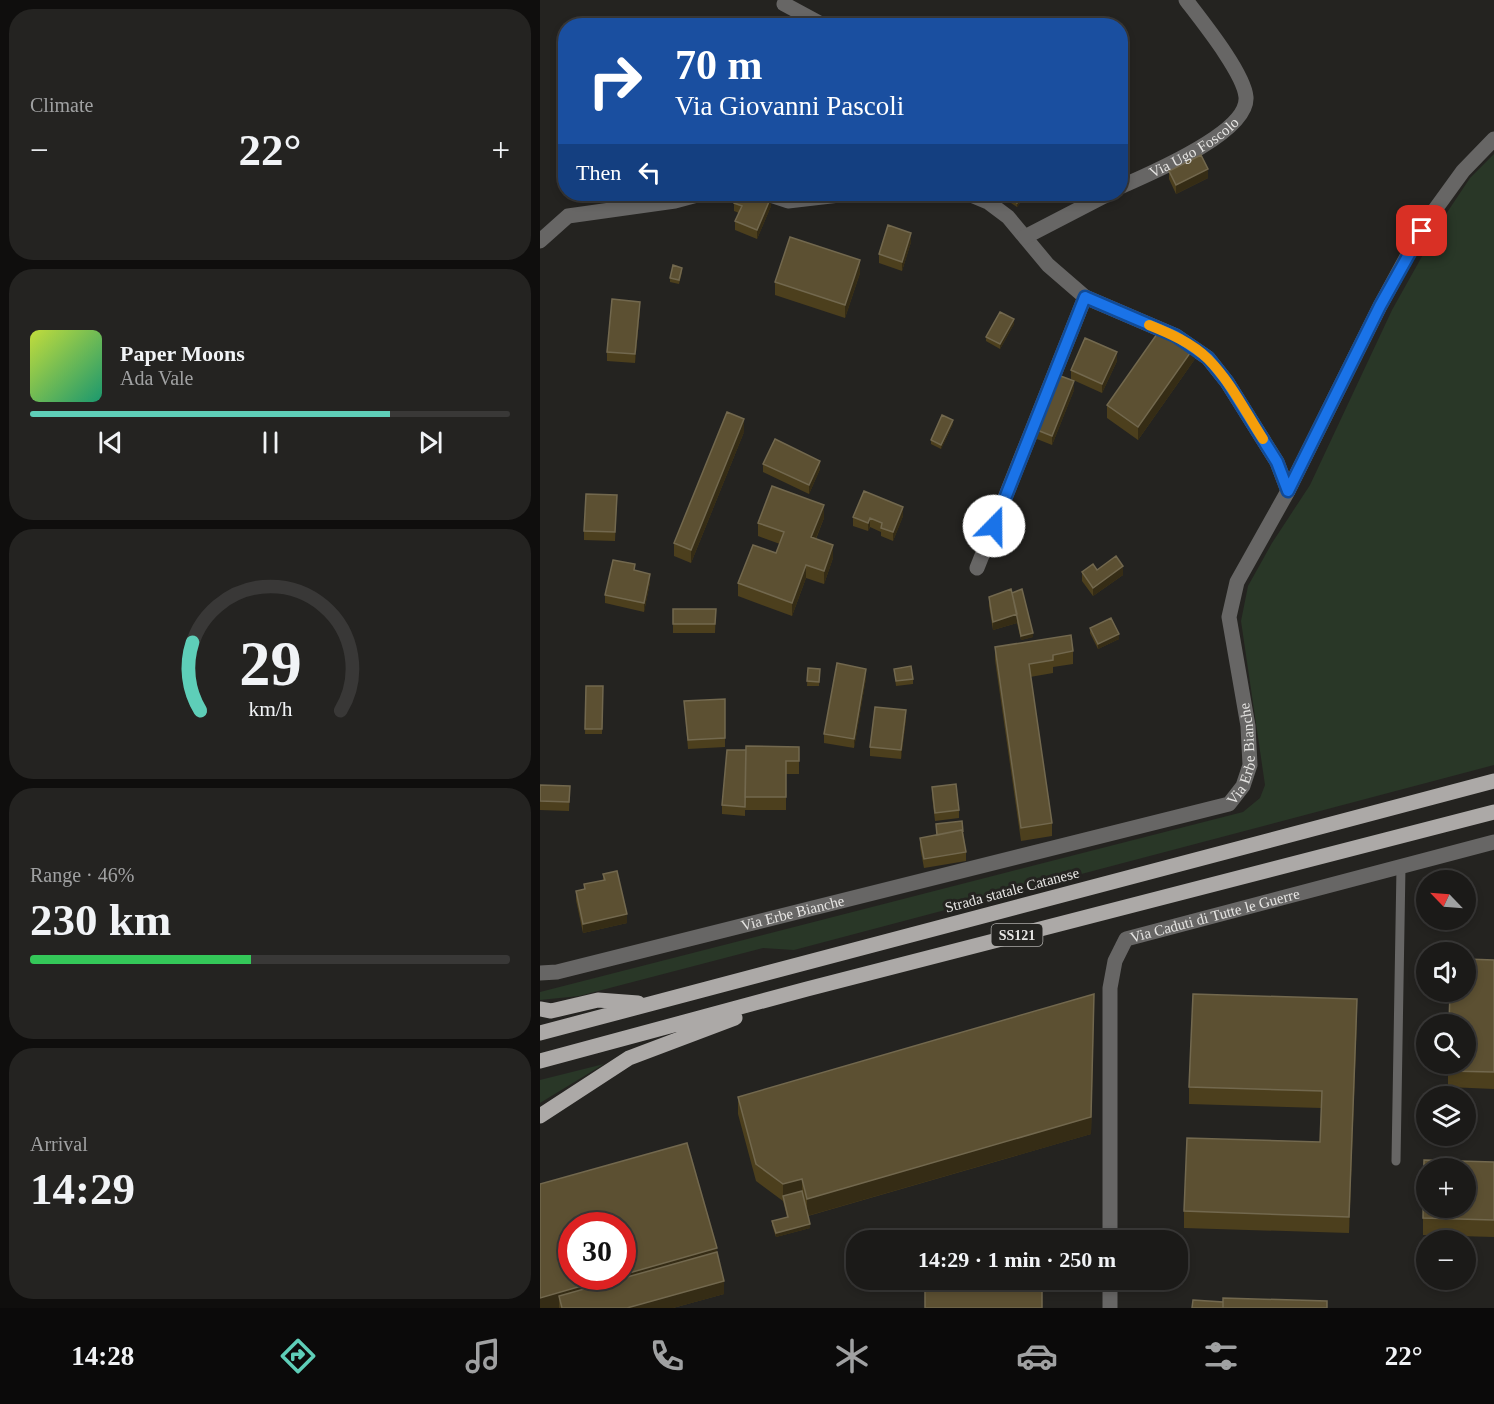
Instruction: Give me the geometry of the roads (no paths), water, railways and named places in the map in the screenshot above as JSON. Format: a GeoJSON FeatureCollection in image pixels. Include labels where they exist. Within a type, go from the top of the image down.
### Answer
{"type":"FeatureCollection","features":[{"type":"Feature","properties":{"kind":"main road","name":"Strada statale Catanese"},"geometry":{"type":"LineString","coordinates":[[540,1033],[1233,848],[1494,781]]}},
{"type":"Feature","properties":{"kind":"main road","name":"SS121"},"geometry":{"type":"LineString","coordinates":[[540,1061],[807,989],[1494,812]]}},
{"type":"Feature","properties":{"kind":"main road"},"geometry":{"type":"LineString","coordinates":[[540,1116],[629,1058],[807,989]]}},
{"type":"Feature","properties":{"kind":"main road"},"geometry":{"type":"LineString","coordinates":[[540,1009],[550,1011],[598,1000],[650,1004]]}},
{"type":"Feature","properties":{"kind":"street","name":"Via Ugo Foscolo"},"geometry":{"type":"LineString","coordinates":[[1128,184],[1204,146],[1228,129],[1243,110],[1247,99],[1244,84],[1214,37],[1186,0]]}},
{"type":"Feature","properties":{"kind":"street"},"geometry":{"type":"LineString","coordinates":[[784,4],[810,18]]}},
{"type":"Feature","properties":{"kind":"street","name":"Via Erbe Bianche"},"geometry":{"type":"LineString","coordinates":[[540,974],[557,972],[1229,804],[1243,786],[1250,765],[1248,726],[1229,616],[1237,582],[1288,491],[1380,306],[1410,251],[1434,211],[1463,171],[1494,139]]}},
{"type":"Feature","properties":{"kind":"street"},"geometry":{"type":"LineString","coordinates":[[540,241],[568,216],[675,201]]}},
{"type":"Feature","properties":{"kind":"street"},"geometry":{"type":"LineString","coordinates":[[991,201],[1008,217],[1048,265],[1085,297],[1176,336],[1208,358],[1227,382],[1277,462],[1288,491]]}},
{"type":"Feature","properties":{"kind":"street"},"geometry":{"type":"LineString","coordinates":[[1025,237],[1094,201]]}},
{"type":"Feature","properties":{"kind":"street"},"geometry":{"type":"LineString","coordinates":[[977,568],[1085,297]]}},
{"type":"Feature","properties":{"kind":"street","name":"Via Caduti di Tutte le Guerre"},"geometry":{"type":"LineString","coordinates":[[1110,1230],[1110,988],[1115,961],[1126,939],[1494,842]]}},
{"type":"Feature","properties":{"kind":"street"},"geometry":{"type":"LineString","coordinates":[[1110,1290],[1110,1308]]}},
{"type":"Feature","properties":{"kind":"lane"},"geometry":{"type":"LineString","coordinates":[[1396,1161],[1401,867]]}}]}
